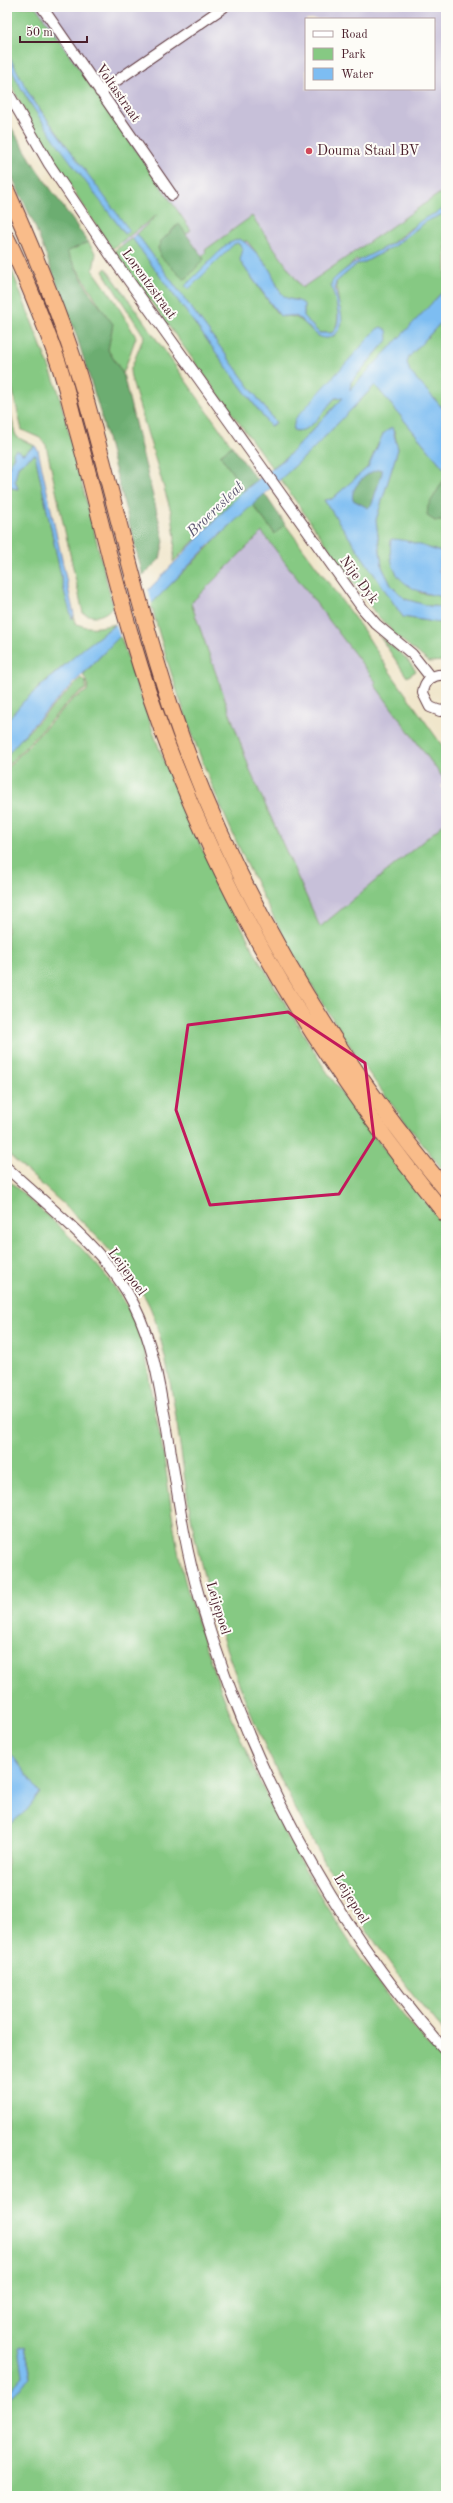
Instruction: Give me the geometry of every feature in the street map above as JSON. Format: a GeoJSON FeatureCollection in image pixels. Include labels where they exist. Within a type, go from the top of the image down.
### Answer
{"type":"FeatureCollection","features":[{"type":"Feature","properties":{"kind":"highway"},"geometry":{"type":"LineString","coordinates":[[7,191],[50,293],[84,390],[143,617],[172,709],[198,777],[246,884],[285,958],[319,1016],[376,1099],[446,1190]]}},
{"type":"Feature","properties":{"kind":"highway"},"geometry":{"type":"LineString","coordinates":[[7,238],[58,360],[130,631],[157,717],[189,801],[228,887],[282,987],[342,1081],[393,1150],[446,1215]]}},
{"type":"Feature","properties":{"kind":"street","name":"Voltastraat"},"geometry":{"type":"LineString","coordinates":[[42,7],[172,195]]}},
{"type":"Feature","properties":{"kind":"street"},"geometry":{"type":"LineString","coordinates":[[100,92],[224,7]]}},
{"type":"Feature","properties":{"kind":"street","name":"Lorentzstraat"},"geometry":{"type":"LineString","coordinates":[[7,91],[49,164],[109,253],[277,488]]}},
{"type":"Feature","properties":{"kind":"street","name":"Nije Dyk"},"geometry":{"type":"LineString","coordinates":[[277,488],[366,613],[412,654],[431,678]]}},
{"type":"Feature","properties":{"kind":"street"},"geometry":{"type":"LineString","coordinates":[[446,675],[431,678],[424,689],[424,698],[430,707],[440,711],[446,710]]}},
{"type":"Feature","properties":{"kind":"street","name":"Leijepoel"},"geometry":{"type":"LineString","coordinates":[[7,1168],[102,1260],[125,1289],[138,1313],[156,1369],[189,1557],[218,1653],[248,1732],[302,1842],[351,1925],[394,1988],[446,2051]]}},
{"type":"Feature","properties":{"kind":"highlighted area"},"geometry":{"type":"Polygon","coordinates":[[[288,1012],[365,1063],[374,1138],[339,1194],[210,1205],[176,1110],[188,1025],[288,1012]]]}},
{"type":"Feature","properties":{"kind":"shaded area"},"geometry":{"type":"Polygon","coordinates":[[[7,7],[446,7],[446,226],[259,433],[44,138],[7,69],[7,7]]]}},
{"type":"Feature","properties":{"kind":"shaded area"},"geometry":{"type":"Polygon","coordinates":[[[262,531],[376,682],[374,684],[446,782],[441,786],[446,793],[446,822],[320,927],[251,773],[191,603],[262,531]]]}},
{"type":"Feature","properties":{"kind":"green space"},"geometry":{"type":"Polygon","coordinates":[[[7,7],[36,7],[191,230],[186,234],[178,224],[161,241],[158,248],[204,259],[202,256],[206,252],[205,250],[252,216],[302,288],[446,189],[446,206],[441,211],[426,218],[392,243],[362,260],[356,260],[333,280],[338,321],[332,333],[319,333],[304,317],[304,307],[297,300],[287,299],[282,295],[268,267],[247,241],[227,244],[185,286],[234,244],[238,243],[243,249],[242,264],[276,312],[283,317],[293,317],[302,321],[318,336],[334,336],[341,323],[336,282],[357,264],[363,263],[394,246],[427,221],[446,211],[446,288],[350,391],[351,382],[384,344],[296,431],[309,427],[335,398],[343,398],[287,457],[272,468],[114,251],[132,238],[270,426],[276,423],[137,234],[157,215],[112,249],[36,134],[7,77],[7,61],[29,102],[125,234],[129,231],[21,83],[7,52],[7,7]]]}},
{"type":"Feature","properties":{"kind":"green space"},"geometry":{"type":"Polygon","coordinates":[[[7,120],[36,168],[88,242],[67,252],[90,293],[113,324],[108,350],[123,374],[164,541],[160,559],[143,576],[99,408],[76,334],[34,224],[7,166],[7,120]]]}},
{"type":"Feature","properties":{"kind":"green space"},"geometry":{"type":"Polygon","coordinates":[[[179,224],[204,259],[187,278],[183,279],[161,257],[158,248],[161,241],[179,224]]]}},
{"type":"Feature","properties":{"kind":"green space"},"geometry":{"type":"Polygon","coordinates":[[[88,242],[96,254],[93,270],[115,301],[136,337],[123,374],[108,350],[112,329],[110,324],[66,251],[88,242]]]}},
{"type":"Feature","properties":{"kind":"green space"},"geometry":{"type":"Polygon","coordinates":[[[7,258],[58,390],[113,606],[100,616],[92,616],[83,613],[46,445],[40,438],[22,430],[7,366],[7,258]]]}},
{"type":"Feature","properties":{"kind":"green space"},"geometry":{"type":"Polygon","coordinates":[[[106,268],[232,446],[220,455],[244,490],[173,562],[175,538],[172,515],[130,371],[144,336],[105,275],[103,271],[106,268]]]}},
{"type":"Feature","properties":{"kind":"green space"},"geometry":{"type":"Polygon","coordinates":[[[446,317],[446,412],[410,372],[407,363],[409,357],[446,317]]]}},
{"type":"Feature","properties":{"kind":"green space"},"geometry":{"type":"Polygon","coordinates":[[[375,385],[446,471],[435,521],[446,521],[446,553],[424,548],[409,541],[420,593],[446,597],[446,607],[429,606],[405,599],[391,585],[382,567],[376,520],[398,449],[394,431],[378,444],[368,467],[332,499],[324,500],[403,617],[446,624],[446,661],[429,662],[399,638],[375,613],[280,479],[310,452],[375,385]]]}},
{"type":"Feature","properties":{"kind":"green space"},"geometry":{"type":"Polygon","coordinates":[[[7,397],[17,437],[35,446],[23,454],[16,451],[7,471],[7,397]]]}},
{"type":"Feature","properties":{"kind":"green space"},"geometry":{"type":"Polygon","coordinates":[[[232,446],[257,480],[244,490],[220,455],[232,446]]]}},
{"type":"Feature","properties":{"kind":"green space"},"geometry":{"type":"Polygon","coordinates":[[[35,454],[65,594],[73,618],[74,615],[75,623],[85,627],[100,627],[115,624],[31,694],[7,721],[7,487],[18,489],[15,480],[18,466],[35,454]]]}},
{"type":"Feature","properties":{"kind":"green space"},"geometry":{"type":"Polygon","coordinates":[[[379,469],[382,470],[382,473],[372,504],[368,508],[353,500],[352,495],[356,486],[364,477],[379,469]]]}},
{"type":"Feature","properties":{"kind":"green space"},"geometry":{"type":"Polygon","coordinates":[[[446,476],[446,521],[435,521],[427,516],[428,506],[446,476]]]}},
{"type":"Feature","properties":{"kind":"green space"},"geometry":{"type":"Polygon","coordinates":[[[264,493],[285,524],[275,534],[252,504],[264,493]]]}},
{"type":"Feature","properties":{"kind":"green space"},"geometry":{"type":"Polygon","coordinates":[[[252,504],[275,534],[285,524],[364,631],[388,669],[446,751],[446,782],[374,684],[376,682],[262,532],[191,603],[251,773],[320,927],[446,822],[446,1174],[392,1105],[361,1062],[326,1009],[294,955],[236,842],[211,784],[168,665],[151,604],[252,504]]]}},
{"type":"Feature","properties":{"kind":"green space"},"geometry":{"type":"Polygon","coordinates":[[[120,635],[156,740],[186,817],[256,955],[323,1066],[355,1112],[446,1227],[446,2034],[405,1983],[365,1927],[328,1867],[293,1805],[263,1740],[236,1675],[214,1610],[197,1547],[188,1500],[170,1381],[155,1320],[146,1299],[117,1258],[100,1240],[7,1153],[7,768],[73,699],[87,691],[88,684],[83,675],[120,635]]]}},
{"type":"Feature","properties":{"kind":"green space"},"geometry":{"type":"Polygon","coordinates":[[[380,637],[405,657],[416,671],[407,677],[380,637]]]}},
{"type":"Feature","properties":{"kind":"green space"},"geometry":{"type":"Polygon","coordinates":[[[81,678],[86,683],[86,689],[72,698],[7,766],[7,755],[14,746],[81,678]]]}},
{"type":"Feature","properties":{"kind":"green space"},"geometry":{"type":"Polygon","coordinates":[[[7,1179],[58,1225],[91,1258],[106,1275],[136,1322],[145,1351],[175,1531],[185,1581],[228,1709],[256,1774],[288,1838],[323,1900],[361,1960],[403,2014],[446,2064],[446,2496],[7,2496],[7,2400],[31,2376],[25,2346],[28,2377],[7,2397],[7,1827],[9,1825],[7,1826],[7,1179]]]}},
{"type":"Feature","properties":{"kind":"water"},"geometry":{"type":"Polygon","coordinates":[[[7,52],[32,99],[130,231],[125,234],[38,116],[11,68],[7,52]]]}},
{"type":"Feature","properties":{"kind":"water"},"geometry":{"type":"Polygon","coordinates":[[[446,206],[443,214],[427,221],[394,246],[363,263],[357,264],[336,282],[335,288],[342,317],[342,324],[334,335],[328,338],[318,336],[295,316],[280,316],[242,264],[240,260],[243,249],[238,243],[234,244],[189,289],[185,286],[227,244],[239,239],[252,248],[265,263],[284,296],[304,304],[304,317],[319,333],[332,333],[338,322],[338,309],[331,284],[333,280],[354,263],[397,240],[421,221],[439,212],[446,206]]]}},
{"type":"Feature","properties":{"kind":"water"},"geometry":{"type":"Polygon","coordinates":[[[137,234],[276,423],[270,426],[132,238],[137,234]]]}},
{"type":"Feature","properties":{"kind":"water"},"geometry":{"type":"Polygon","coordinates":[[[446,288],[446,317],[409,357],[407,363],[410,372],[446,412],[446,471],[375,385],[310,452],[211,543],[31,727],[7,755],[7,721],[23,702],[84,648],[116,624],[241,493],[287,457],[343,398],[335,398],[317,420],[305,429],[299,431],[293,430],[295,419],[377,329],[381,327],[387,330],[388,339],[351,382],[350,390],[446,288]]]}},
{"type":"Feature","properties":{"kind":"water"},"geometry":{"type":"Polygon","coordinates":[[[392,427],[398,449],[376,520],[382,567],[391,585],[405,599],[429,606],[446,607],[446,624],[403,617],[324,500],[332,499],[368,467],[383,434],[392,427]],[[379,469],[369,473],[360,481],[352,495],[353,500],[368,508],[372,504],[382,470],[379,469]]]}},
{"type":"Feature","properties":{"kind":"water"},"geometry":{"type":"Polygon","coordinates":[[[35,446],[38,450],[74,615],[72,619],[65,594],[35,454],[18,466],[15,480],[18,489],[7,487],[7,471],[14,456],[13,453],[16,450],[23,454],[35,446]]]}},
{"type":"Feature","properties":{"kind":"water"},"geometry":{"type":"Polygon","coordinates":[[[391,539],[412,542],[446,553],[446,559],[441,560],[439,571],[446,577],[446,597],[422,592],[403,582],[392,564],[390,553],[391,539]]]}},
{"type":"Feature","properties":{"kind":"water"},"geometry":{"type":"Polygon","coordinates":[[[7,1748],[40,1793],[27,1810],[7,1827],[7,1748]]]}},
{"type":"Feature","properties":{"kind":"water"},"geometry":{"type":"Polygon","coordinates":[[[25,2346],[31,2377],[7,2400],[7,2393],[23,2375],[19,2348],[25,2346]]]}},
{"type":"Feature","properties":{"kind":"pier"},"geometry":{"type":"Polygon","coordinates":[[[148,588],[152,605],[120,638],[115,621],[148,588]]]}},
{"type":"Feature","properties":{"kind":"place","name":"Douma Staal BV"},"geometry":{"type":"Point","coordinates":[309,151]}},
{"type":"Feature","properties":{"kind":"water label","name":"Broeresleat"},"geometry":{"type":"Point","coordinates":[216,510]}}]}
